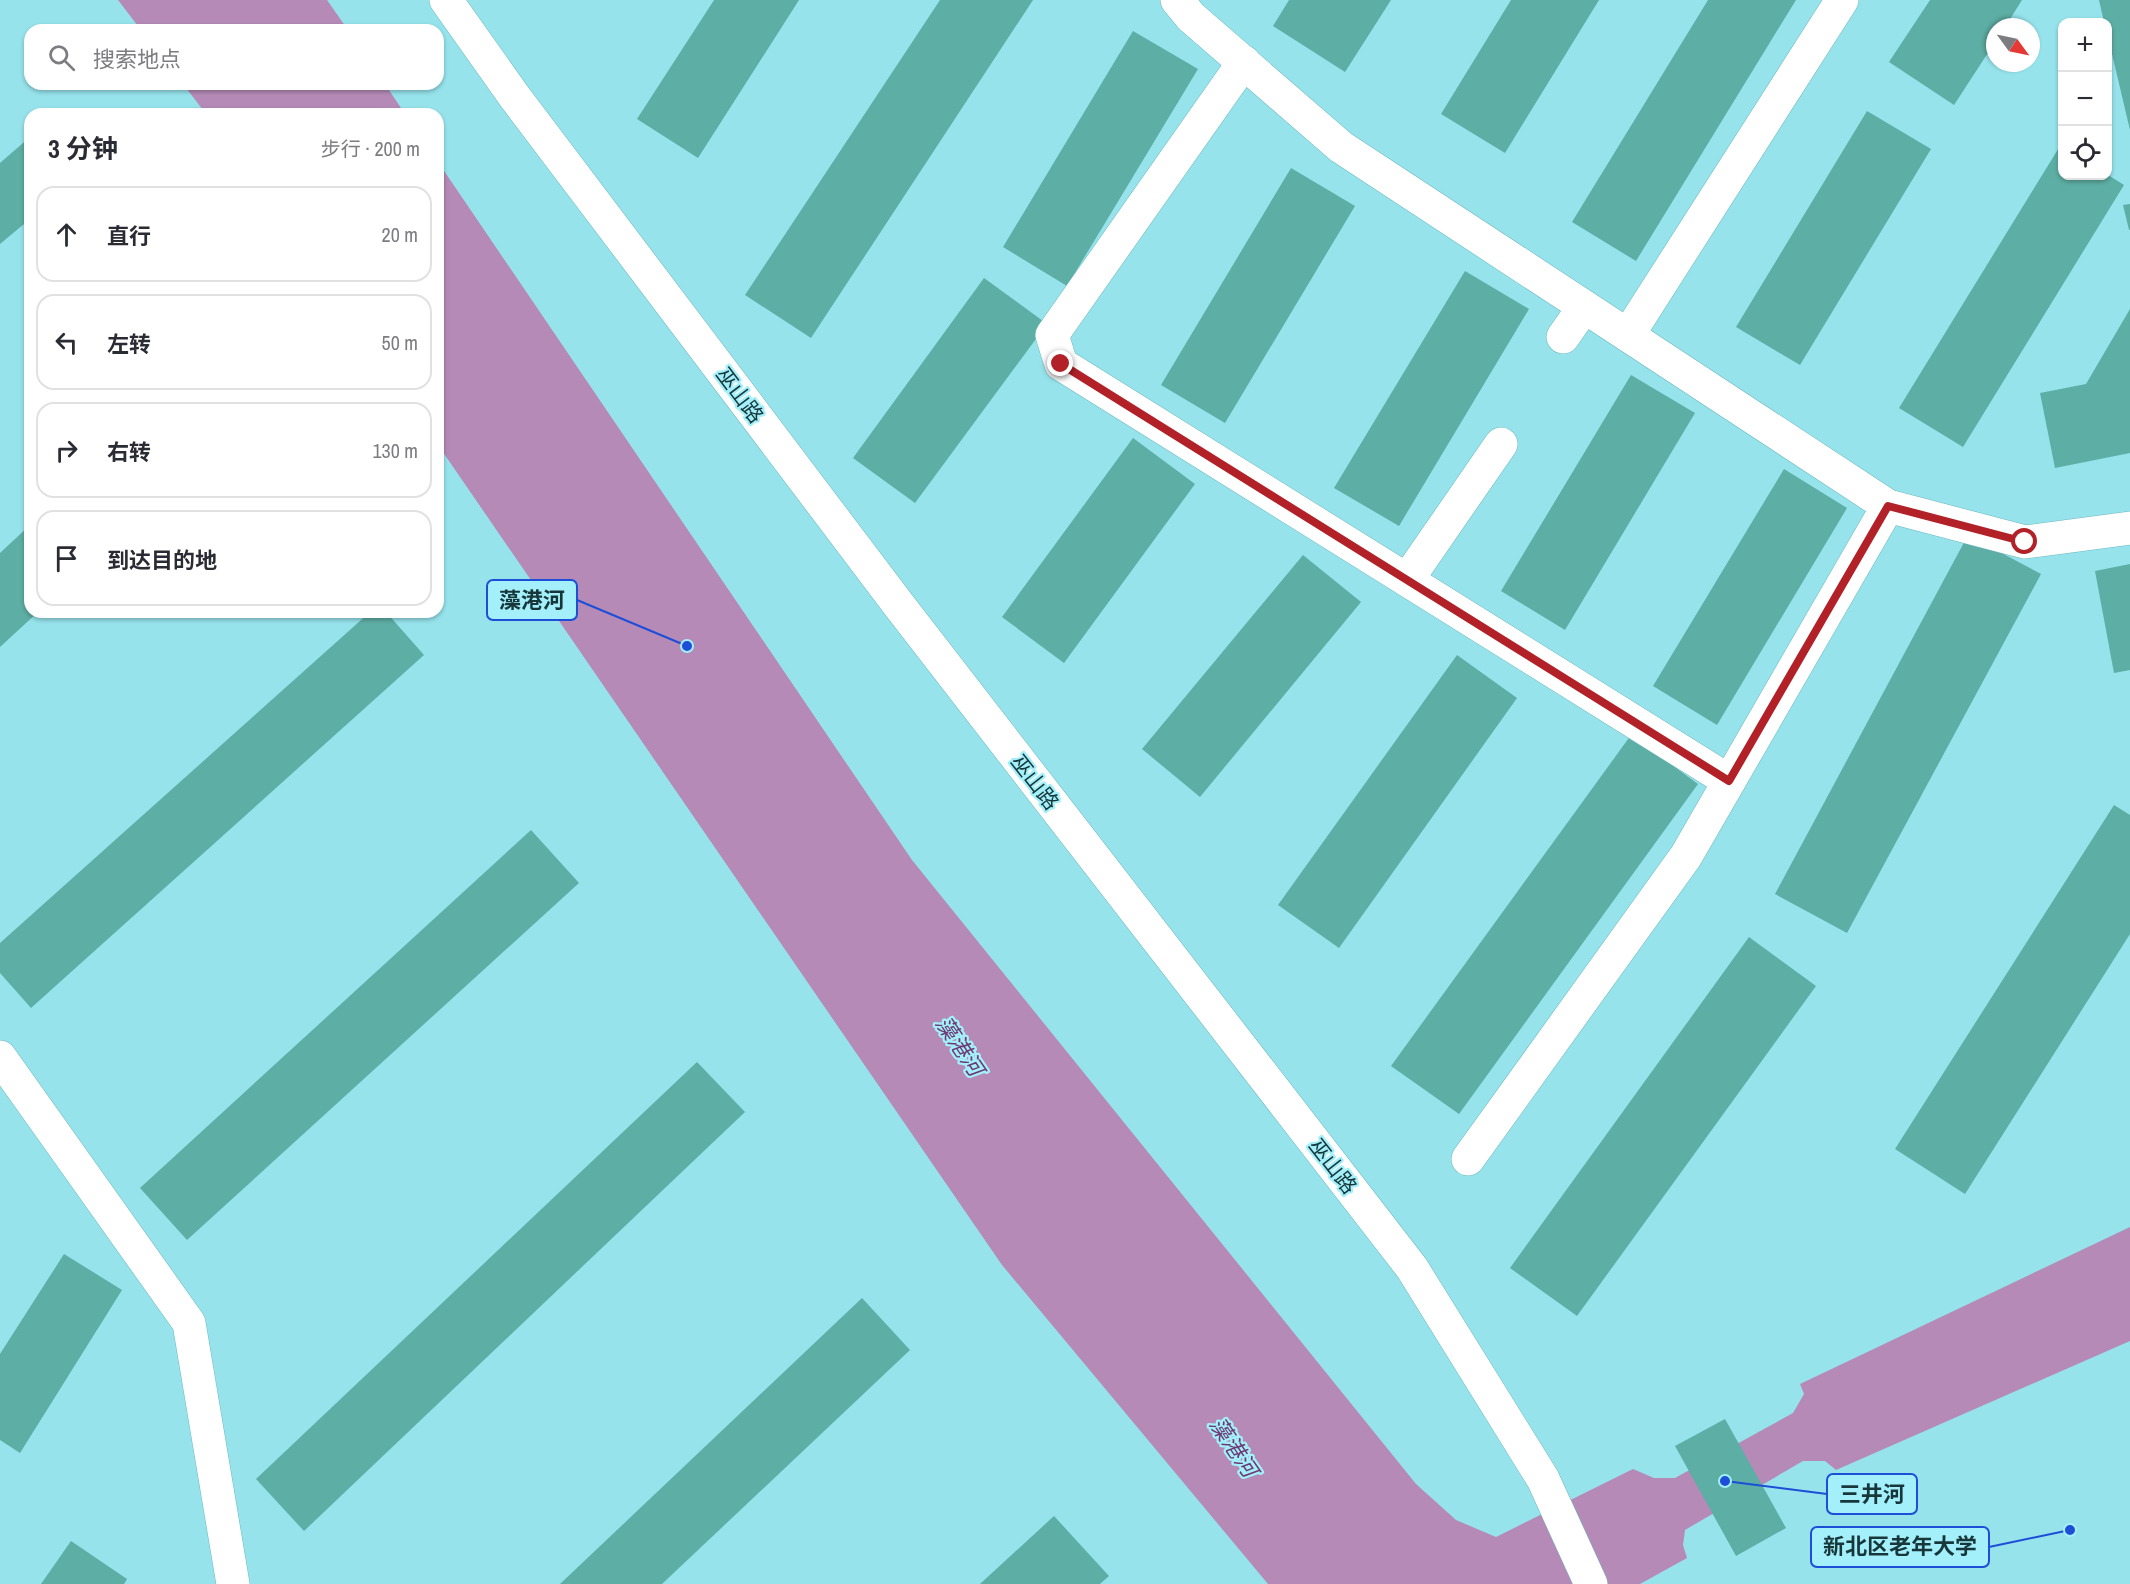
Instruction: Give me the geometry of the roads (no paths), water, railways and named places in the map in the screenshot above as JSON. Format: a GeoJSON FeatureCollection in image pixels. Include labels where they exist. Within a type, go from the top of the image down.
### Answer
{"type":"FeatureCollection","features":[{"type":"Feature","properties":{"kind":"street","name":"巫山路"},"geometry":{"type":"LineString","coordinates":[[446,0],[521,105],[898,604],[1412,1268],[1543,1479],[1591,1584]]}},
{"type":"Feature","properties":{"kind":"street"},"geometry":{"type":"LineString","coordinates":[[1177,0],[1191,17],[1341,147],[1888,506],[2025,542],[2130,528]]}},
{"type":"Feature","properties":{"kind":"street"},"geometry":{"type":"LineString","coordinates":[[1628,335],[1842,0]]}},
{"type":"Feature","properties":{"kind":"street"},"geometry":{"type":"LineString","coordinates":[[1244,62],[1053,335],[1061,364],[1729,781]]}},
{"type":"Feature","properties":{"kind":"street"},"geometry":{"type":"LineString","coordinates":[[1563,337],[1584,307]]}},
{"type":"Feature","properties":{"kind":"street"},"geometry":{"type":"LineString","coordinates":[[1407,580],[1501,444]]}},
{"type":"Feature","properties":{"kind":"street"},"geometry":{"type":"LineString","coordinates":[[1468,1159],[1686,856],[1888,506]]}},
{"type":"Feature","properties":{"kind":"street"},"geometry":{"type":"LineString","coordinates":[[0,1058],[189,1323],[233,1584]]}},
{"type":"Feature","properties":{"kind":"water"},"geometry":{"type":"Polygon","coordinates":[[[118,0],[327,0],[344,24],[136,24],[118,0]]]}},
{"type":"Feature","properties":{"kind":"water"},"geometry":{"type":"Polygon","coordinates":[[[188,90],[389,90],[401,108],[201,108],[188,90]]]}},
{"type":"Feature","properties":{"kind":"water"},"geometry":{"type":"Polygon","coordinates":[[[444,171],[912,860],[1416,1484],[1456,1520],[1496,1537],[1633,1469],[1654,1478],[1675,1478],[1793,1413],[1804,1394],[1800,1384],[2130,1227],[2130,1341],[1836,1470],[1825,1461],[1803,1461],[1685,1530],[1683,1545],[1687,1558],[1640,1584],[1268,1584],[1002,1265],[444,454],[444,171]]]}},
{"type":"Feature","properties":{"kind":"place","name":"藻港河"},"geometry":{"type":"Point","coordinates":[687,646]}},
{"type":"Feature","properties":{"kind":"place","name":"三井河"},"geometry":{"type":"Point","coordinates":[1725,1481]}},
{"type":"Feature","properties":{"kind":"place","name":"新北区老年大学"},"geometry":{"type":"Point","coordinates":[2070,1530]}}]}
